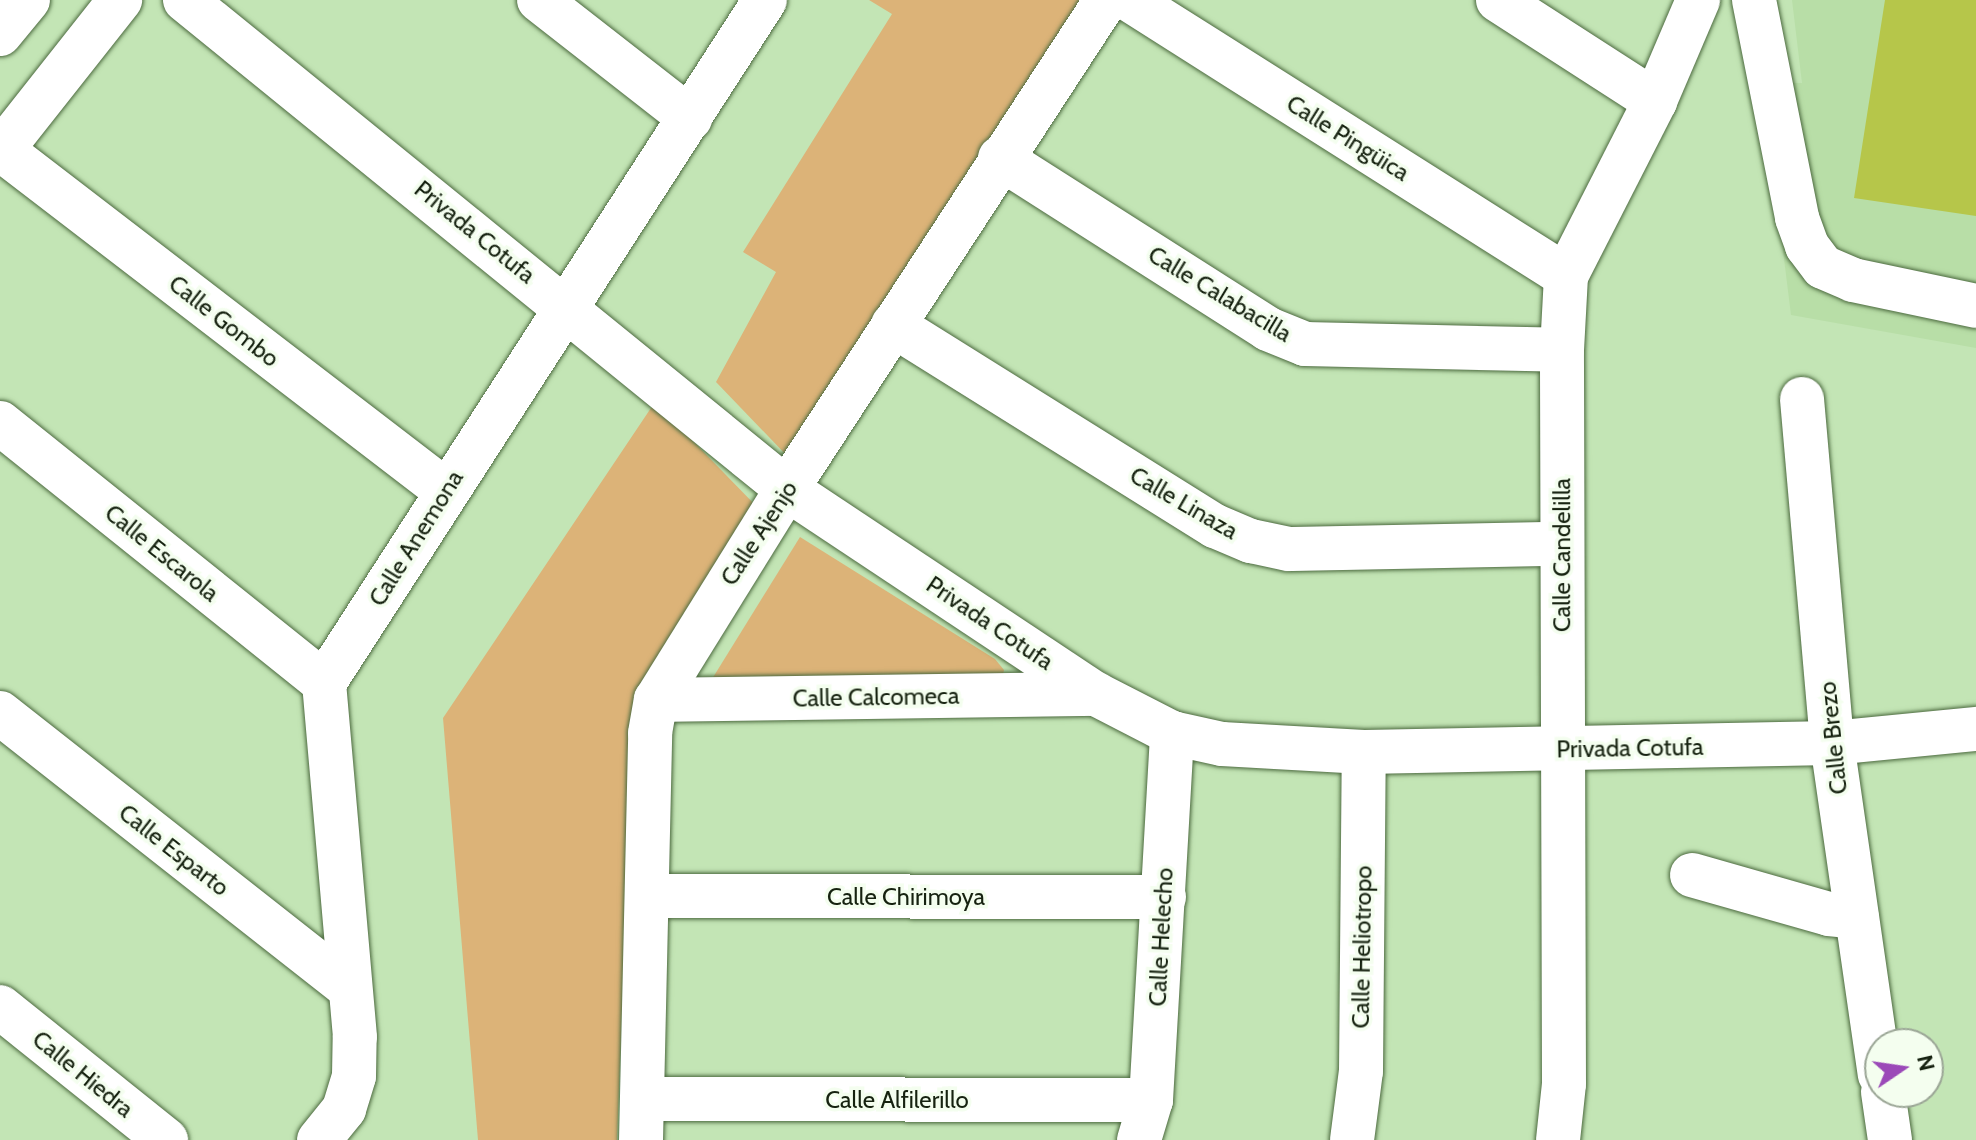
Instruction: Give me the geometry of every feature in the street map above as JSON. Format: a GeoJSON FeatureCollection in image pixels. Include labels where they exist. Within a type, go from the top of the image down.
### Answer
{"type":"FeatureCollection","features":[{"type":"Feature","properties":{"kind":"street"},"geometry":{"type":"LineString","coordinates":[[0,34],[28,0]]}},
{"type":"Feature","properties":{"kind":"street"},"geometry":{"type":"LineString","coordinates":[[1,151],[120,0]]}},
{"type":"Feature","properties":{"kind":"street","name":"Privada Cotufa"},"geometry":{"type":"LineString","coordinates":[[185,0],[565,304],[787,489],[1096,694],[1172,733],[1222,744],[1364,752],[1832,743],[1976,729]]}},
{"type":"Feature","properties":{"kind":"street"},"geometry":{"type":"LineString","coordinates":[[539,0],[690,118]]}},
{"type":"Feature","properties":{"kind":"street","name":"Calle Anemona"},"geometry":{"type":"LineString","coordinates":[[324,683],[565,304],[765,0]]}},
{"type":"Feature","properties":{"kind":"street","name":"Calle Ajenjo"},"geometry":{"type":"LineString","coordinates":[[642,1120],[650,733],[656,700],[787,489],[1000,158],[1106,0]]}},
{"type":"Feature","properties":{"kind":"street","name":"Calle Pingüica"},"geometry":{"type":"LineString","coordinates":[[1130,0],[1566,276]]}},
{"type":"Feature","properties":{"kind":"street"},"geometry":{"type":"LineString","coordinates":[[1498,0],[1655,101]]}},
{"type":"Feature","properties":{"kind":"street","name":"Calle Candelilla"},"geometry":{"type":"LineString","coordinates":[[1558,1140],[1564,1084],[1561,544],[1562,350],[1566,276],[1655,101],[1698,0]]}},
{"type":"Feature","properties":{"kind":"street"},"geometry":{"type":"LineString","coordinates":[[1754,0],[1797,218],[1807,246],[1823,267],[1853,280],[1976,306]]}},
{"type":"Feature","properties":{"kind":"street","name":"Calle Gombo"},"geometry":{"type":"LineString","coordinates":[[1,151],[446,491]]}},
{"type":"Feature","properties":{"kind":"street","name":"Calle Calabacilla"},"geometry":{"type":"LineString","coordinates":[[1000,158],[1268,329],[1305,344],[1562,350]]}},
{"type":"Feature","properties":{"kind":"street","name":"Calle Linaza"},"geometry":{"type":"LineString","coordinates":[[893,325],[1215,526],[1251,541],[1289,549],[1561,544]]}},
{"type":"Feature","properties":{"kind":"street","name":"Calle Brezo"},"geometry":{"type":"LineString","coordinates":[[1802,399],[1832,743],[1873,1028]]}},
{"type":"Feature","properties":{"kind":"street","name":"Calle Escarola"},"geometry":{"type":"LineString","coordinates":[[0,423],[324,683]]}},
{"type":"Feature","properties":{"kind":"street"},"geometry":{"type":"LineString","coordinates":[[319,1140],[344,1109],[354,1076],[324,683]]}},
{"type":"Feature","properties":{"kind":"street","name":"Calle Calcomeca"},"geometry":{"type":"LineString","coordinates":[[656,700],[1096,694]]}},
{"type":"Feature","properties":{"kind":"street","name":"Calle Esparto"},"geometry":{"type":"LineString","coordinates":[[0,713],[349,988]]}},
{"type":"Feature","properties":{"kind":"street","name":"Calle Helecho"},"geometry":{"type":"LineString","coordinates":[[1145,1120],[1164,897],[1172,733]]}},
{"type":"Feature","properties":{"kind":"street","name":"Calle Heliotropo"},"geometry":{"type":"LineString","coordinates":[[1352,1140],[1361,1071],[1364,752]]}},
{"type":"Feature","properties":{"kind":"street"},"geometry":{"type":"LineString","coordinates":[[1692,875],[1829,914],[1857,917]]}},
{"type":"Feature","properties":{"kind":"street","name":"Calle Chirimoya"},"geometry":{"type":"LineString","coordinates":[[648,896],[1164,897]]}},
{"type":"Feature","properties":{"kind":"street","name":"Calle Hiedra"},"geometry":{"type":"LineString","coordinates":[[0,1007],[166,1140]]}},
{"type":"Feature","properties":{"kind":"street"},"geometry":{"type":"LineString","coordinates":[[0,1048],[50,1047]]}},
{"type":"Feature","properties":{"kind":"street"},"geometry":{"type":"LineString","coordinates":[[1885,1108],[1890,1140]]}},
{"type":"Feature","properties":{"kind":"street","name":"Calle Alfilerillo"},"geometry":{"type":"LineString","coordinates":[[642,1120],[1145,1120]]}},
{"type":"Feature","properties":{"kind":"shaded area"},"geometry":{"type":"Polygon","coordinates":[[[869,0],[1080,0],[790,459],[716,382],[776,272],[743,252],[892,14],[869,0]]]}},
{"type":"Feature","properties":{"kind":"shaded area"},"geometry":{"type":"Polygon","coordinates":[[[1792,0],[1976,0],[1976,348],[1791,315],[1762,82],[1802,83],[1792,0]]]}},
{"type":"Feature","properties":{"kind":"shaded area"},"geometry":{"type":"Polygon","coordinates":[[[655,402],[760,510],[633,722],[617,1140],[478,1140],[443,718],[655,402]]]}},
{"type":"Feature","properties":{"kind":"shaded area"},"geometry":{"type":"Polygon","coordinates":[[[800,537],[995,659],[1004,670],[1002,679],[712,679],[800,537]]]}},
{"type":"Feature","properties":{"kind":"building"},"geometry":{"type":"Polygon","coordinates":[[[1885,0],[1976,0],[1976,216],[1854,198],[1885,0]]]}}]}
